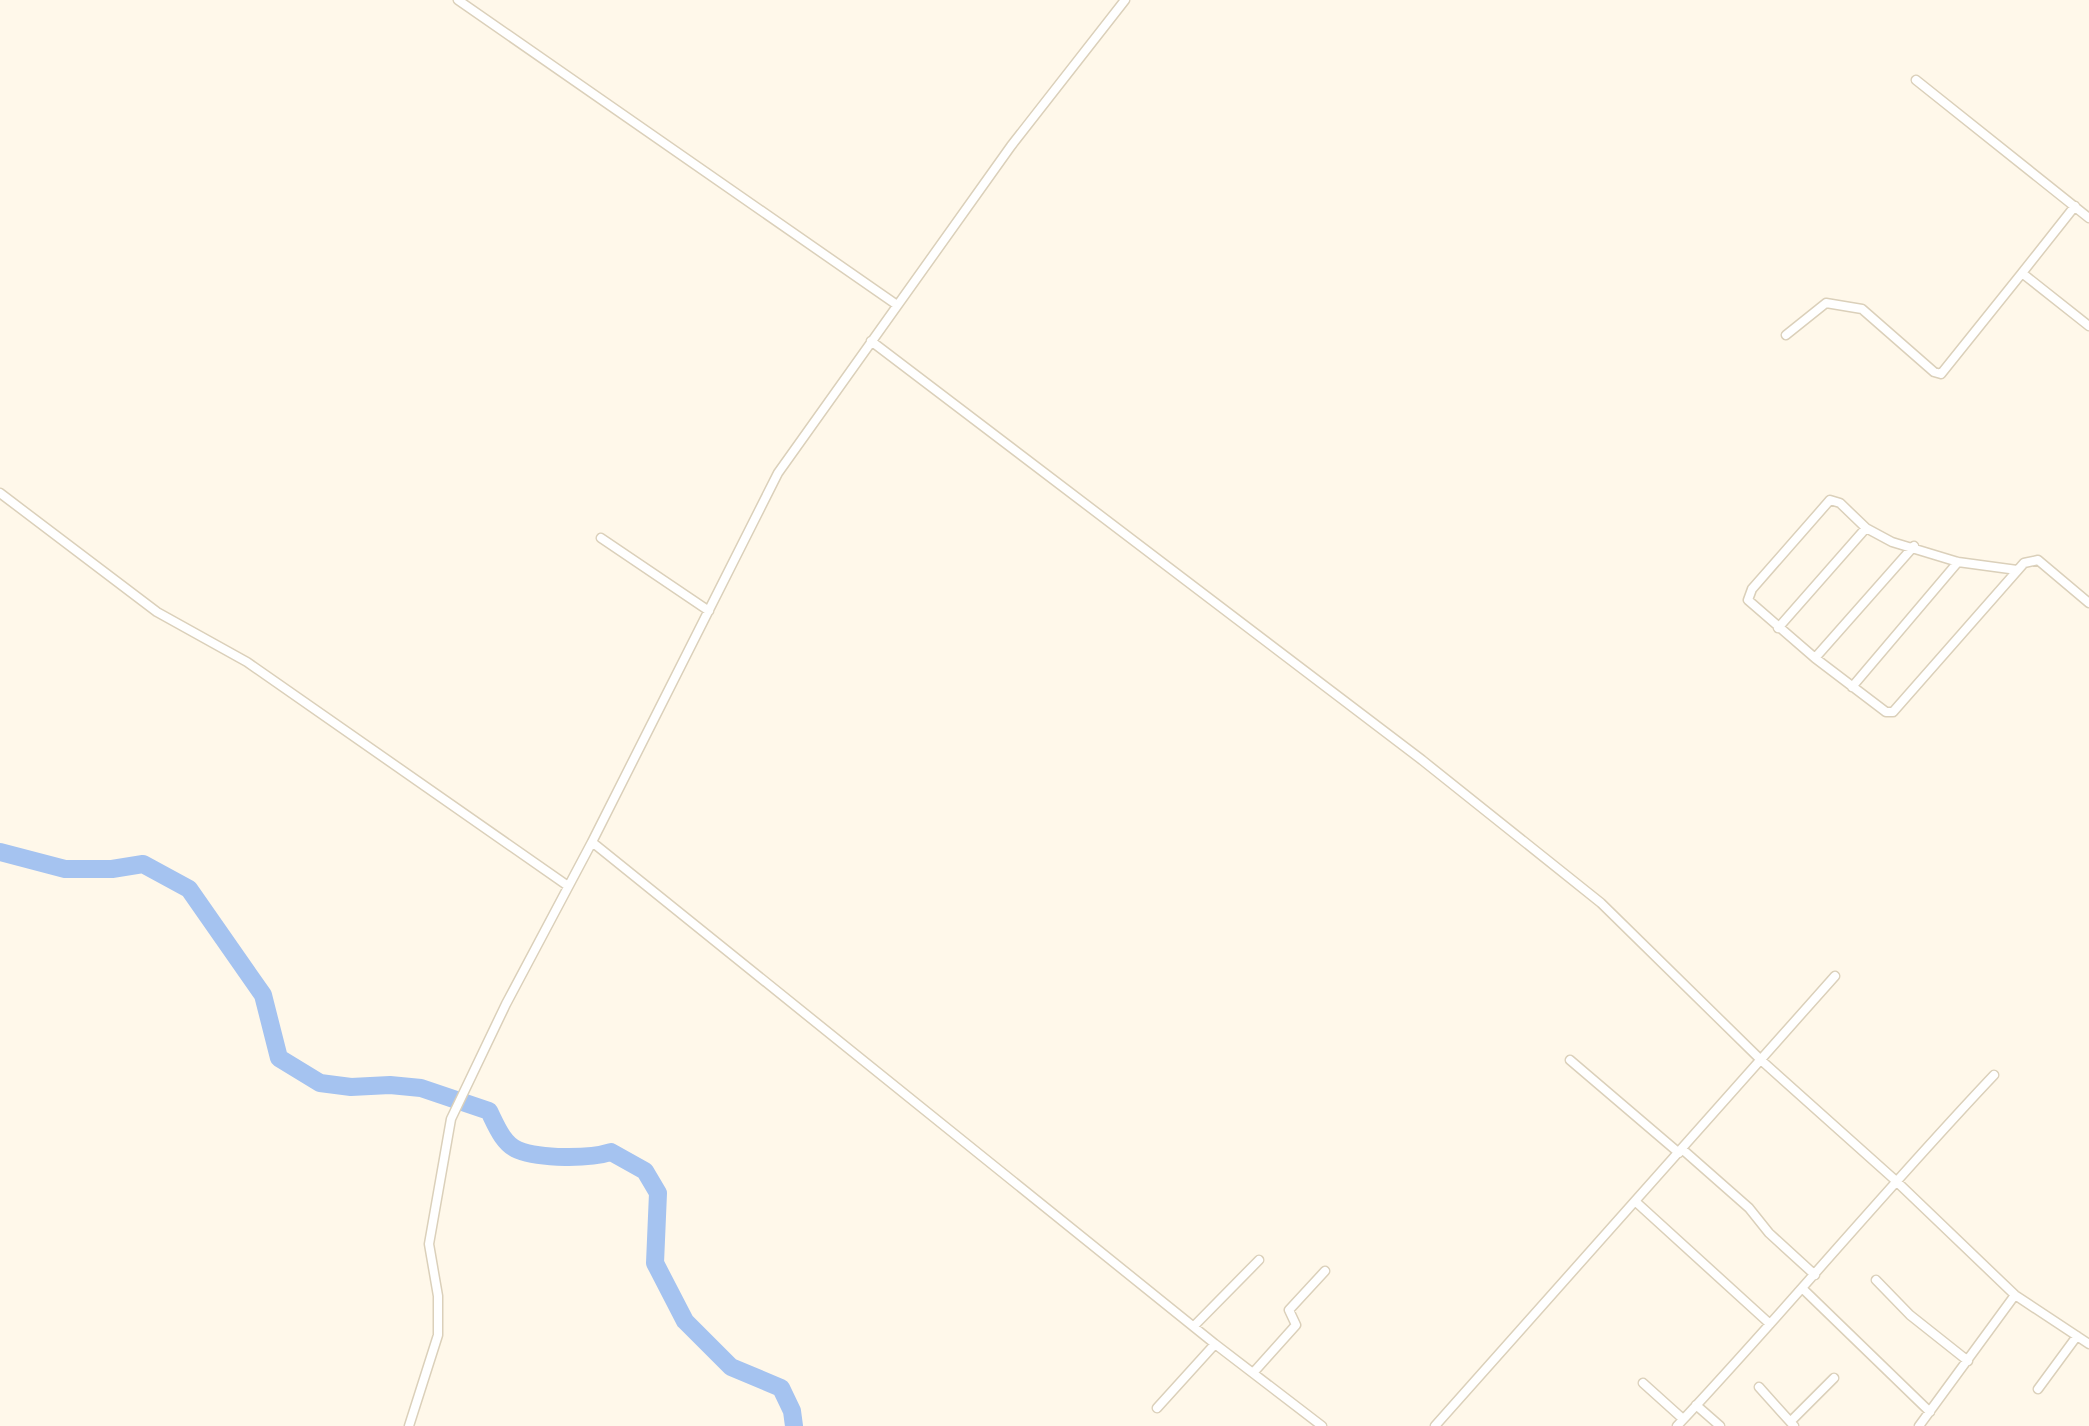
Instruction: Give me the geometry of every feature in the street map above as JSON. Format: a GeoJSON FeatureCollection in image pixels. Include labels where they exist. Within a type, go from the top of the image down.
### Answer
{"type":"FeatureCollection","features":[{"type":"Feature","properties":{"kind":"street"},"geometry":{"type":"LineString","coordinates":[[458,0],[897,305]]}},
{"type":"Feature","properties":{"kind":"street"},"geometry":{"type":"LineString","coordinates":[[409,1426],[438,1335],[438,1296],[429,1244],[451,1119],[466,1088],[778,473],[1011,146],[1125,0]]}},
{"type":"Feature","properties":{"kind":"street"},"geometry":{"type":"LineString","coordinates":[[1916,80],[2089,218]]}},
{"type":"Feature","properties":{"kind":"street"},"geometry":{"type":"LineString","coordinates":[[1786,335],[1826,303],[1857,307],[1941,374],[2075,206]]}},
{"type":"Feature","properties":{"kind":"street"},"geometry":{"type":"LineString","coordinates":[[2022,273],[2089,326]]}},
{"type":"Feature","properties":{"kind":"street"},"geometry":{"type":"LineString","coordinates":[[871,341],[1400,744],[1601,903],[1762,1061],[1895,1180],[2015,1296],[2089,1344]]}},
{"type":"Feature","properties":{"kind":"street"},"geometry":{"type":"LineString","coordinates":[[0,493],[157,612],[247,662],[568,886]]}},
{"type":"Feature","properties":{"kind":"street"},"geometry":{"type":"LineString","coordinates":[[2017,570],[1958,562],[1914,546],[1892,542],[1866,528],[1840,503],[1830,500],[1749,595],[1755,609],[1778,628],[1880,710],[1893,712],[2017,570],[2032,559],[2089,603]]}},
{"type":"Feature","properties":{"kind":"street"},"geometry":{"type":"LineString","coordinates":[[1778,628],[1866,528]]}},
{"type":"Feature","properties":{"kind":"street"},"geometry":{"type":"LineString","coordinates":[[601,538],[709,611]]}},
{"type":"Feature","properties":{"kind":"street"},"geometry":{"type":"LineString","coordinates":[[1815,658],[1914,546]]}},
{"type":"Feature","properties":{"kind":"street"},"geometry":{"type":"LineString","coordinates":[[1852,687],[1958,562]]}},
{"type":"Feature","properties":{"kind":"street"},"geometry":{"type":"LineString","coordinates":[[592,842],[1215,1344],[1322,1426]]}},
{"type":"Feature","properties":{"kind":"street"},"geometry":{"type":"LineString","coordinates":[[1435,1426],[1835,976]]}},
{"type":"Feature","properties":{"kind":"street"},"geometry":{"type":"LineString","coordinates":[[1570,1060],[1749,1208],[1769,1233],[1815,1275]]}},
{"type":"Feature","properties":{"kind":"street"},"geometry":{"type":"LineString","coordinates":[[1677,1426],[1803,1289],[1895,1180],[1994,1075]]}},
{"type":"Feature","properties":{"kind":"street"},"geometry":{"type":"LineString","coordinates":[[1636,1202],[1770,1324]]}},
{"type":"Feature","properties":{"kind":"street"},"geometry":{"type":"LineString","coordinates":[[1194,1326],[1259,1260]]}},
{"type":"Feature","properties":{"kind":"street"},"geometry":{"type":"LineString","coordinates":[[1253,1373],[1296,1325],[1289,1310],[1325,1271]]}},
{"type":"Feature","properties":{"kind":"street"},"geometry":{"type":"LineString","coordinates":[[1876,1280],[1910,1315],[1968,1361]]}},
{"type":"Feature","properties":{"kind":"street"},"geometry":{"type":"LineString","coordinates":[[1803,1289],[1930,1412]]}},
{"type":"Feature","properties":{"kind":"street"},"geometry":{"type":"LineString","coordinates":[[1923,1425],[2015,1296]]}},
{"type":"Feature","properties":{"kind":"street"},"geometry":{"type":"LineString","coordinates":[[2038,1389],[2077,1336]]}},
{"type":"Feature","properties":{"kind":"street"},"geometry":{"type":"LineString","coordinates":[[1157,1408],[1215,1344]]}},
{"type":"Feature","properties":{"kind":"street"},"geometry":{"type":"LineString","coordinates":[[1759,1387],[1793,1423],[1834,1378]]}},
{"type":"Feature","properties":{"kind":"street"},"geometry":{"type":"LineString","coordinates":[[1643,1383],[1684,1419]]}},
{"type":"Feature","properties":{"kind":"street"},"geometry":{"type":"LineString","coordinates":[[1696,1405],[1720,1426]]}},
{"type":"Feature","properties":{"kind":"waterway"},"geometry":{"type":"LineString","coordinates":[[0,852],[65,869],[112,869],[143,864],[189,889],[263,995],[279,1058],[320,1083],[351,1087],[390,1085],[421,1088],[489,1111],[504,1139],[518,1150],[565,1157],[611,1152],[645,1171],[658,1193],[655,1263],[685,1321],[731,1367],[781,1388],[792,1411],[794,1426]]}}]}
